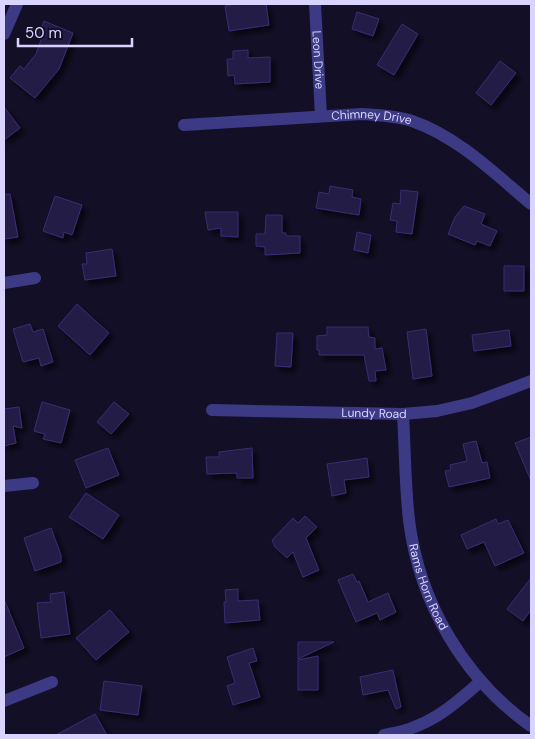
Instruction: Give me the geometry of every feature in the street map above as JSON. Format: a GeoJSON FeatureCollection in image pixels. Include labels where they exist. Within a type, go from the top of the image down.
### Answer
{"type":"FeatureCollection","features":[{"type":"Feature","properties":{"kind":"street"},"geometry":{"type":"LineString","coordinates":[[4,34],[17,4]]}},
{"type":"Feature","properties":{"kind":"street","name":"Leon Drive"},"geometry":{"type":"LineString","coordinates":[[315,4],[321,116]]}},
{"type":"Feature","properties":{"kind":"street","name":"Chimney Drive"},"geometry":{"type":"LineString","coordinates":[[184,125],[362,114],[386,115],[410,120],[433,129],[455,142],[531,204]]}},
{"type":"Feature","properties":{"kind":"street"},"geometry":{"type":"LineString","coordinates":[[4,283],[35,278]]}},
{"type":"Feature","properties":{"kind":"street","name":"Lundy Road"},"geometry":{"type":"LineString","coordinates":[[212,410],[403,414],[437,411],[472,403],[531,381]]}},
{"type":"Feature","properties":{"kind":"street","name":"Rams Horn Road"},"geometry":{"type":"LineString","coordinates":[[403,414],[409,520],[417,562],[424,585],[437,616],[454,645],[481,681],[505,706],[531,726]]}},
{"type":"Feature","properties":{"kind":"street"},"geometry":{"type":"LineString","coordinates":[[4,486],[33,483]]}},
{"type":"Feature","properties":{"kind":"street"},"geometry":{"type":"LineString","coordinates":[[384,735],[409,730],[430,721],[449,709],[481,681]]}},
{"type":"Feature","properties":{"kind":"street"},"geometry":{"type":"LineString","coordinates":[[4,702],[52,682]]}},
{"type":"Feature","properties":{"kind":"building"},"geometry":{"type":"Polygon","coordinates":[[[266,4],[269,25],[229,31],[225,6],[266,4]]]}},
{"type":"Feature","properties":{"kind":"building"},"geometry":{"type":"Polygon","coordinates":[[[357,12],[379,19],[373,36],[352,29],[357,12]]]}},
{"type":"Feature","properties":{"kind":"building"},"geometry":{"type":"Polygon","coordinates":[[[44,21],[73,33],[59,69],[35,98],[10,78],[20,66],[24,69],[36,54],[42,37],[38,36],[44,21]]]}},
{"type":"Feature","properties":{"kind":"building"},"geometry":{"type":"Polygon","coordinates":[[[402,24],[418,34],[394,75],[377,65],[402,24]]]}},
{"type":"Feature","properties":{"kind":"building"},"geometry":{"type":"Polygon","coordinates":[[[248,50],[248,58],[270,57],[270,82],[235,84],[234,75],[228,76],[227,59],[233,59],[233,51],[248,50]]]}},
{"type":"Feature","properties":{"kind":"building"},"geometry":{"type":"Polygon","coordinates":[[[500,61],[516,73],[491,105],[476,93],[500,61]]]}},
{"type":"Feature","properties":{"kind":"building"},"geometry":{"type":"Polygon","coordinates":[[[4,107],[20,128],[4,140],[4,107]]]}},
{"type":"Feature","properties":{"kind":"building"},"geometry":{"type":"Polygon","coordinates":[[[330,186],[353,190],[352,197],[361,199],[359,215],[316,208],[319,192],[329,194],[330,186]]]}},
{"type":"Feature","properties":{"kind":"building"},"geometry":{"type":"Polygon","coordinates":[[[401,190],[418,192],[412,234],[396,232],[397,221],[390,220],[393,203],[400,204],[401,190]]]}},
{"type":"Feature","properties":{"kind":"building"},"geometry":{"type":"Polygon","coordinates":[[[4,194],[10,194],[18,237],[4,239],[4,194]]]}},
{"type":"Feature","properties":{"kind":"building"},"geometry":{"type":"Polygon","coordinates":[[[55,196],[82,205],[72,235],[64,232],[63,238],[43,231],[55,196]]]}},
{"type":"Feature","properties":{"kind":"building"},"geometry":{"type":"Polygon","coordinates":[[[464,206],[485,214],[481,224],[497,231],[490,246],[477,241],[475,245],[448,234],[455,217],[464,206]]]}},
{"type":"Feature","properties":{"kind":"building"},"geometry":{"type":"Polygon","coordinates":[[[205,212],[238,212],[238,237],[221,236],[221,228],[208,230],[205,212]]]}},
{"type":"Feature","properties":{"kind":"building"},"geometry":{"type":"Polygon","coordinates":[[[266,215],[282,215],[282,233],[286,233],[286,236],[300,236],[300,253],[265,255],[265,247],[256,246],[256,234],[265,234],[266,215]]]}},
{"type":"Feature","properties":{"kind":"building"},"geometry":{"type":"Polygon","coordinates":[[[357,232],[371,235],[368,253],[354,250],[357,232]]]}},
{"type":"Feature","properties":{"kind":"building"},"geometry":{"type":"Polygon","coordinates":[[[112,249],[116,276],[85,280],[82,264],[87,264],[86,253],[112,249]]]}},
{"type":"Feature","properties":{"kind":"building"},"geometry":{"type":"Polygon","coordinates":[[[504,266],[524,266],[524,291],[504,291],[504,266]]]}},
{"type":"Feature","properties":{"kind":"building"},"geometry":{"type":"Polygon","coordinates":[[[77,304],[109,333],[90,355],[58,326],[77,304]]]}},
{"type":"Feature","properties":{"kind":"building"},"geometry":{"type":"Polygon","coordinates":[[[30,324],[33,332],[43,329],[53,362],[41,366],[39,358],[23,362],[13,329],[30,324]]]}},
{"type":"Feature","properties":{"kind":"building"},"geometry":{"type":"Polygon","coordinates":[[[327,327],[368,327],[369,337],[375,338],[375,349],[382,348],[386,370],[375,371],[376,381],[369,381],[364,355],[319,355],[317,336],[327,335],[327,327]]]}},
{"type":"Feature","properties":{"kind":"building"},"geometry":{"type":"Polygon","coordinates":[[[426,329],[432,376],[413,379],[407,332],[426,329]]]}},
{"type":"Feature","properties":{"kind":"building"},"geometry":{"type":"Polygon","coordinates":[[[509,330],[511,346],[474,351],[472,335],[509,330]]]}},
{"type":"Feature","properties":{"kind":"building"},"geometry":{"type":"Polygon","coordinates":[[[277,333],[293,333],[291,367],[275,366],[277,333]]]}},
{"type":"Feature","properties":{"kind":"building"},"geometry":{"type":"Polygon","coordinates":[[[42,402],[70,410],[61,443],[43,439],[45,434],[34,431],[42,402]]]}},
{"type":"Feature","properties":{"kind":"building"},"geometry":{"type":"Polygon","coordinates":[[[114,402],[129,414],[111,434],[97,422],[114,402]]]}},
{"type":"Feature","properties":{"kind":"building"},"geometry":{"type":"Polygon","coordinates":[[[19,407],[22,428],[13,426],[16,443],[4,446],[4,409],[19,407]]]}},
{"type":"Feature","properties":{"kind":"building"},"geometry":{"type":"Polygon","coordinates":[[[531,437],[531,481],[515,443],[531,437]]]}},
{"type":"Feature","properties":{"kind":"building"},"geometry":{"type":"Polygon","coordinates":[[[476,441],[482,463],[487,462],[490,478],[449,487],[445,471],[451,470],[450,465],[467,461],[463,444],[476,441]]]}},
{"type":"Feature","properties":{"kind":"building"},"geometry":{"type":"Polygon","coordinates":[[[108,448],[119,475],[86,488],[75,460],[108,448]]]}},
{"type":"Feature","properties":{"kind":"building"},"geometry":{"type":"Polygon","coordinates":[[[252,448],[253,478],[237,478],[237,473],[207,474],[206,457],[219,457],[219,452],[252,448]]]}},
{"type":"Feature","properties":{"kind":"building"},"geometry":{"type":"Polygon","coordinates":[[[367,458],[369,477],[344,480],[346,493],[332,496],[327,464],[367,458]]]}},
{"type":"Feature","properties":{"kind":"building"},"geometry":{"type":"Polygon","coordinates":[[[86,493],[119,515],[103,539],[69,517],[86,493]]]}},
{"type":"Feature","properties":{"kind":"building"},"geometry":{"type":"Polygon","coordinates":[[[305,516],[317,527],[306,538],[319,570],[303,577],[293,552],[287,558],[275,547],[272,540],[293,518],[298,523],[305,516]]]}},
{"type":"Feature","properties":{"kind":"building"},"geometry":{"type":"Polygon","coordinates":[[[496,519],[498,524],[508,520],[524,553],[495,566],[484,542],[467,549],[461,535],[496,519]]]}},
{"type":"Feature","properties":{"kind":"building"},"geometry":{"type":"Polygon","coordinates":[[[51,528],[61,555],[61,562],[35,571],[24,538],[51,528]]]}},
{"type":"Feature","properties":{"kind":"building"},"geometry":{"type":"Polygon","coordinates":[[[353,574],[357,582],[359,581],[368,602],[388,593],[396,612],[380,620],[377,613],[356,622],[338,580],[353,574]]]}},
{"type":"Feature","properties":{"kind":"building"},"geometry":{"type":"Polygon","coordinates":[[[531,578],[531,610],[523,621],[507,609],[531,578]]]}},
{"type":"Feature","properties":{"kind":"building"},"geometry":{"type":"Polygon","coordinates":[[[238,589],[238,601],[258,600],[260,620],[225,623],[225,590],[238,589]]]}},
{"type":"Feature","properties":{"kind":"building"},"geometry":{"type":"Polygon","coordinates":[[[64,592],[70,634],[41,638],[37,603],[51,602],[50,594],[64,592]]]}},
{"type":"Feature","properties":{"kind":"building"},"geometry":{"type":"Polygon","coordinates":[[[4,599],[24,648],[4,657],[4,599]]]}},
{"type":"Feature","properties":{"kind":"building"},"geometry":{"type":"Polygon","coordinates":[[[110,610],[129,632],[96,660],[76,638],[110,610]]]}},
{"type":"Feature","properties":{"kind":"building"},"geometry":{"type":"Polygon","coordinates":[[[298,642],[334,642],[298,659],[298,642]]]}},
{"type":"Feature","properties":{"kind":"building"},"geometry":{"type":"Polygon","coordinates":[[[253,648],[257,661],[249,663],[260,697],[233,705],[227,686],[235,683],[227,657],[253,648]]]}},
{"type":"Feature","properties":{"kind":"building"},"geometry":{"type":"Polygon","coordinates":[[[318,656],[318,690],[298,690],[298,660],[318,656]]]}},
{"type":"Feature","properties":{"kind":"building"},"geometry":{"type":"Polygon","coordinates":[[[393,670],[401,707],[396,709],[388,690],[363,695],[360,677],[393,670]]]}},
{"type":"Feature","properties":{"kind":"building"},"geometry":{"type":"Polygon","coordinates":[[[104,681],[142,686],[138,715],[100,710],[104,681]]]}},
{"type":"Feature","properties":{"kind":"building"},"geometry":{"type":"Polygon","coordinates":[[[95,714],[107,735],[56,735],[95,714]]]}}]}
